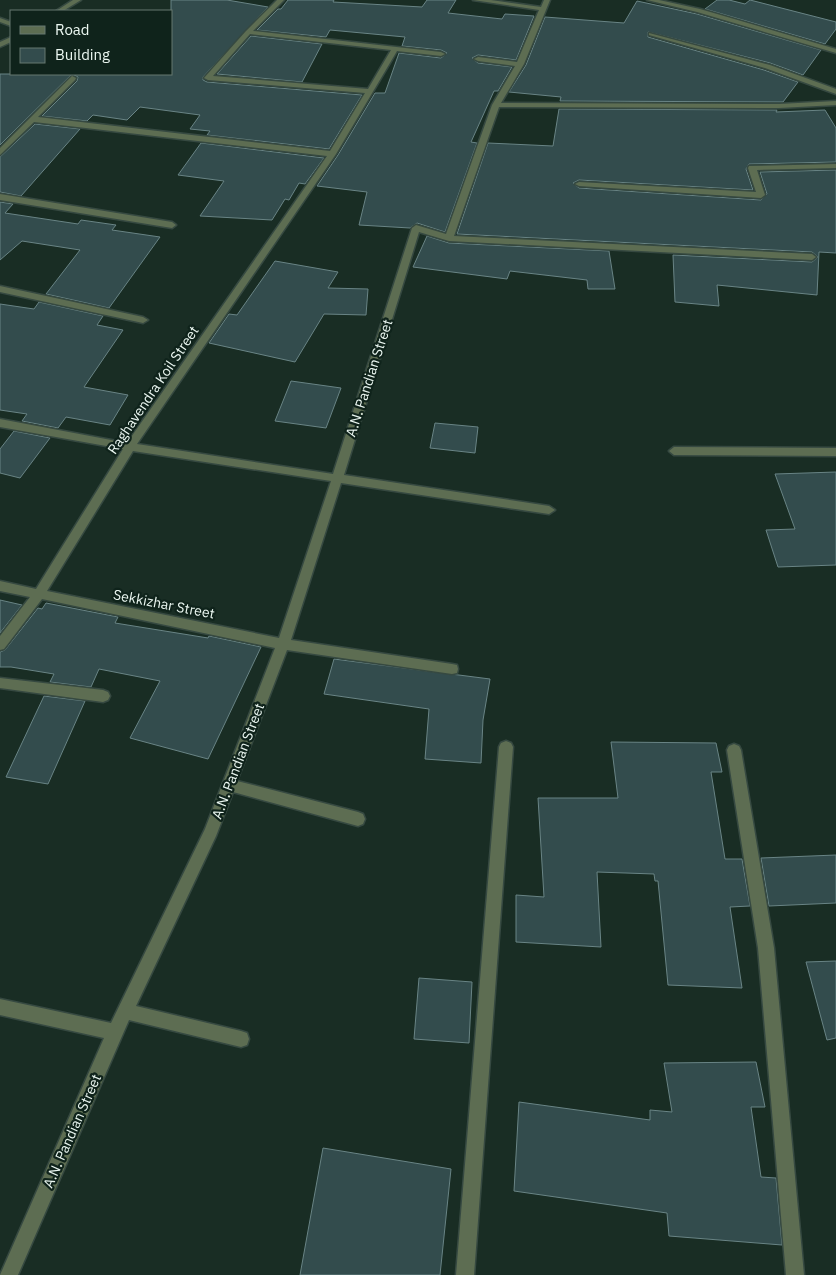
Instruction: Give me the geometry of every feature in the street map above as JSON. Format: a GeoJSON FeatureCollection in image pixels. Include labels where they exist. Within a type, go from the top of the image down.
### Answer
{"type":"FeatureCollection","features":[{"type":"Feature","properties":{"kind":"street"},"geometry":{"type":"LineString","coordinates":[[61,10],[78,0]]}},
{"type":"Feature","properties":{"kind":"street"},"geometry":{"type":"LineString","coordinates":[[281,0],[248,32],[208,78],[370,91]]}},
{"type":"Feature","properties":{"kind":"street"},"geometry":{"type":"LineString","coordinates":[[476,0],[544,9]]}},
{"type":"Feature","properties":{"kind":"street"},"geometry":{"type":"LineString","coordinates":[[547,0],[520,64],[496,105],[449,238],[812,258]]}},
{"type":"Feature","properties":{"kind":"street"},"geometry":{"type":"LineString","coordinates":[[650,0],[698,10],[836,51]]}},
{"type":"Feature","properties":{"kind":"street"},"geometry":{"type":"LineString","coordinates":[[248,32],[441,54]]}},
{"type":"Feature","properties":{"kind":"street"},"geometry":{"type":"LineString","coordinates":[[651,34],[773,67],[803,77],[836,92]]}},
{"type":"Feature","properties":{"kind":"street","name":"Raghavendra Koil Street"},"geometry":{"type":"LineString","coordinates":[[0,645],[39,594],[130,447],[332,154],[395,49]]}},
{"type":"Feature","properties":{"kind":"street"},"geometry":{"type":"LineString","coordinates":[[478,59],[520,64]]}},
{"type":"Feature","properties":{"kind":"street"},"geometry":{"type":"LineString","coordinates":[[0,153],[72,78]]}},
{"type":"Feature","properties":{"kind":"street"},"geometry":{"type":"LineString","coordinates":[[496,105],[779,106],[836,104]]}},
{"type":"Feature","properties":{"kind":"street"},"geometry":{"type":"LineString","coordinates":[[32,119],[332,154]]}},
{"type":"Feature","properties":{"kind":"street"},"geometry":{"type":"LineString","coordinates":[[579,184],[761,195],[752,168],[836,166]]}},
{"type":"Feature","properties":{"kind":"street"},"geometry":{"type":"LineString","coordinates":[[0,197],[172,225]]}},
{"type":"Feature","properties":{"kind":"street","name":"A.N. Pandian Street"},"geometry":{"type":"LineString","coordinates":[[9,1275],[115,1032],[211,831],[229,785],[283,644],[416,228],[449,238]]}},
{"type":"Feature","properties":{"kind":"street"},"geometry":{"type":"LineString","coordinates":[[0,289],[143,320]]}},
{"type":"Feature","properties":{"kind":"street"},"geometry":{"type":"LineString","coordinates":[[0,423],[130,447],[549,510]]}},
{"type":"Feature","properties":{"kind":"street"},"geometry":{"type":"LineString","coordinates":[[674,451],[836,452]]}},
{"type":"Feature","properties":{"kind":"street","name":"Sekkizhar Street"},"geometry":{"type":"LineString","coordinates":[[0,586],[283,644],[452,669]]}},
{"type":"Feature","properties":{"kind":"street"},"geometry":{"type":"LineString","coordinates":[[0,683],[103,696]]}},
{"type":"Feature","properties":{"kind":"street"},"geometry":{"type":"LineString","coordinates":[[465,1275],[506,746]]}},
{"type":"Feature","properties":{"kind":"street"},"geometry":{"type":"LineString","coordinates":[[734,750],[766,948],[795,1275]]}},
{"type":"Feature","properties":{"kind":"street"},"geometry":{"type":"LineString","coordinates":[[229,785],[358,819]]}},
{"type":"Feature","properties":{"kind":"street"},"geometry":{"type":"LineString","coordinates":[[0,1007],[115,1032]]}},
{"type":"Feature","properties":{"kind":"street"},"geometry":{"type":"LineString","coordinates":[[125,1011],[241,1039]]}},
{"type":"Feature","properties":{"kind":"building"},"geometry":{"type":"Polygon","coordinates":[[[171,0],[227,0],[268,7],[203,77],[203,80],[207,82],[362,95],[329,149],[207,135],[210,131],[190,129],[200,115],[140,107],[127,120],[93,115],[87,121],[42,116],[77,81],[78,77],[74,75],[172,75],[171,0]]]}},
{"type":"Feature","properties":{"kind":"building"},"geometry":{"type":"Polygon","coordinates":[[[288,0],[334,0],[333,2],[422,7],[427,0],[456,0],[448,13],[502,19],[505,14],[534,16],[516,60],[478,55],[472,58],[478,63],[512,67],[498,91],[494,91],[471,142],[477,143],[445,232],[417,223],[410,228],[359,225],[367,192],[317,186],[375,93],[385,93],[399,53],[441,58],[447,53],[441,50],[402,46],[405,37],[330,30],[326,37],[257,30],[278,9],[281,9],[288,0]]]}},
{"type":"Feature","properties":{"kind":"building"},"geometry":{"type":"Polygon","coordinates":[[[717,0],[729,0],[745,4],[750,0],[836,22],[836,29],[825,44],[705,9],[717,0]]]}},
{"type":"Feature","properties":{"kind":"building"},"geometry":{"type":"Polygon","coordinates":[[[637,1],[697,14],[821,50],[803,75],[770,63],[648,32],[648,37],[764,70],[798,82],[783,102],[560,101],[561,97],[509,92],[526,65],[545,17],[624,23],[637,1]]]}},
{"type":"Feature","properties":{"kind":"building"},"geometry":{"type":"Polygon","coordinates":[[[251,36],[322,44],[302,82],[217,74],[251,36]]]}},
{"type":"Feature","properties":{"kind":"building"},"geometry":{"type":"Polygon","coordinates":[[[0,74],[71,75],[0,145],[0,74]]]}},
{"type":"Feature","properties":{"kind":"building"},"geometry":{"type":"Polygon","coordinates":[[[559,109],[777,110],[776,112],[825,110],[836,128],[836,162],[749,164],[746,169],[753,190],[579,180],[573,183],[579,188],[761,200],[767,194],[760,172],[836,170],[836,253],[819,252],[817,295],[717,285],[719,306],[675,302],[673,255],[812,262],[818,257],[812,252],[457,234],[488,143],[553,146],[559,109]]]}},
{"type":"Feature","properties":{"kind":"building"},"geometry":{"type":"Polygon","coordinates":[[[35,124],[80,129],[21,196],[0,192],[0,157],[35,124]]]}},
{"type":"Feature","properties":{"kind":"building"},"geometry":{"type":"Polygon","coordinates":[[[201,143],[324,158],[305,184],[299,183],[289,200],[285,199],[272,220],[200,216],[224,181],[178,175],[201,143]]]}},
{"type":"Feature","properties":{"kind":"building"},"geometry":{"type":"Polygon","coordinates":[[[0,202],[13,204],[5,213],[78,224],[81,220],[116,225],[112,230],[160,237],[109,308],[46,294],[80,250],[22,241],[0,260],[0,202]]]}},
{"type":"Feature","properties":{"kind":"building"},"geometry":{"type":"Polygon","coordinates":[[[427,236],[449,243],[609,251],[615,289],[588,289],[587,280],[510,271],[507,279],[413,267],[427,236]]]}},
{"type":"Feature","properties":{"kind":"building"},"geometry":{"type":"Polygon","coordinates":[[[275,261],[338,272],[328,288],[368,289],[366,315],[324,314],[295,362],[209,343],[229,314],[237,315],[275,261]]]}},
{"type":"Feature","properties":{"kind":"building"},"geometry":{"type":"Polygon","coordinates":[[[39,302],[103,316],[97,325],[123,330],[84,387],[128,395],[110,425],[66,417],[58,428],[22,421],[27,414],[0,410],[0,304],[34,309],[39,302]]]}},
{"type":"Feature","properties":{"kind":"building"},"geometry":{"type":"Polygon","coordinates":[[[291,381],[341,388],[326,428],[275,421],[291,381]]]}},
{"type":"Feature","properties":{"kind":"building"},"geometry":{"type":"Polygon","coordinates":[[[435,423],[478,427],[475,453],[430,448],[435,423]]]}},
{"type":"Feature","properties":{"kind":"building"},"geometry":{"type":"Polygon","coordinates":[[[14,431],[50,438],[20,478],[0,473],[0,449],[14,431]]]}},
{"type":"Feature","properties":{"kind":"building"},"geometry":{"type":"Polygon","coordinates":[[[836,472],[836,565],[778,567],[766,530],[795,529],[775,474],[836,472]]]}},
{"type":"Feature","properties":{"kind":"building"},"geometry":{"type":"Polygon","coordinates":[[[0,600],[22,605],[0,633],[0,600]]]}},
{"type":"Feature","properties":{"kind":"building"},"geometry":{"type":"Polygon","coordinates":[[[46,603],[118,617],[115,623],[208,638],[209,636],[261,647],[208,759],[130,738],[160,681],[99,669],[91,687],[50,682],[54,674],[0,667],[0,652],[5,650],[38,608],[42,609],[46,603]]]}},
{"type":"Feature","properties":{"kind":"building"},"geometry":{"type":"Polygon","coordinates":[[[334,659],[490,679],[483,720],[481,763],[425,759],[429,709],[324,694],[334,659]]]}},
{"type":"Feature","properties":{"kind":"building"},"geometry":{"type":"Polygon","coordinates":[[[44,696],[85,701],[48,784],[6,777],[44,696]]]}},
{"type":"Feature","properties":{"kind":"building"},"geometry":{"type":"Polygon","coordinates":[[[611,742],[716,743],[722,772],[711,772],[725,859],[742,859],[750,906],[730,907],[742,988],[668,985],[658,881],[655,881],[654,874],[597,872],[601,947],[516,942],[516,895],[544,897],[538,798],[618,798],[611,742]]]}},
{"type":"Feature","properties":{"kind":"building"},"geometry":{"type":"Polygon","coordinates":[[[836,855],[836,903],[769,906],[761,858],[836,855]]]}},
{"type":"Feature","properties":{"kind":"building"},"geometry":{"type":"Polygon","coordinates":[[[836,961],[836,1038],[827,1040],[806,962],[836,961]]]}},
{"type":"Feature","properties":{"kind":"building"},"geometry":{"type":"Polygon","coordinates":[[[419,978],[472,982],[469,1043],[414,1039],[419,978]]]}},
{"type":"Feature","properties":{"kind":"building"},"geometry":{"type":"Polygon","coordinates":[[[756,1062],[765,1107],[751,1107],[761,1177],[776,1178],[782,1245],[669,1236],[667,1213],[514,1191],[519,1102],[650,1120],[650,1110],[672,1112],[664,1063],[756,1062]]]}},
{"type":"Feature","properties":{"kind":"building"},"geometry":{"type":"Polygon","coordinates":[[[323,1148],[451,1169],[440,1275],[300,1275],[323,1148]]]}}]}
